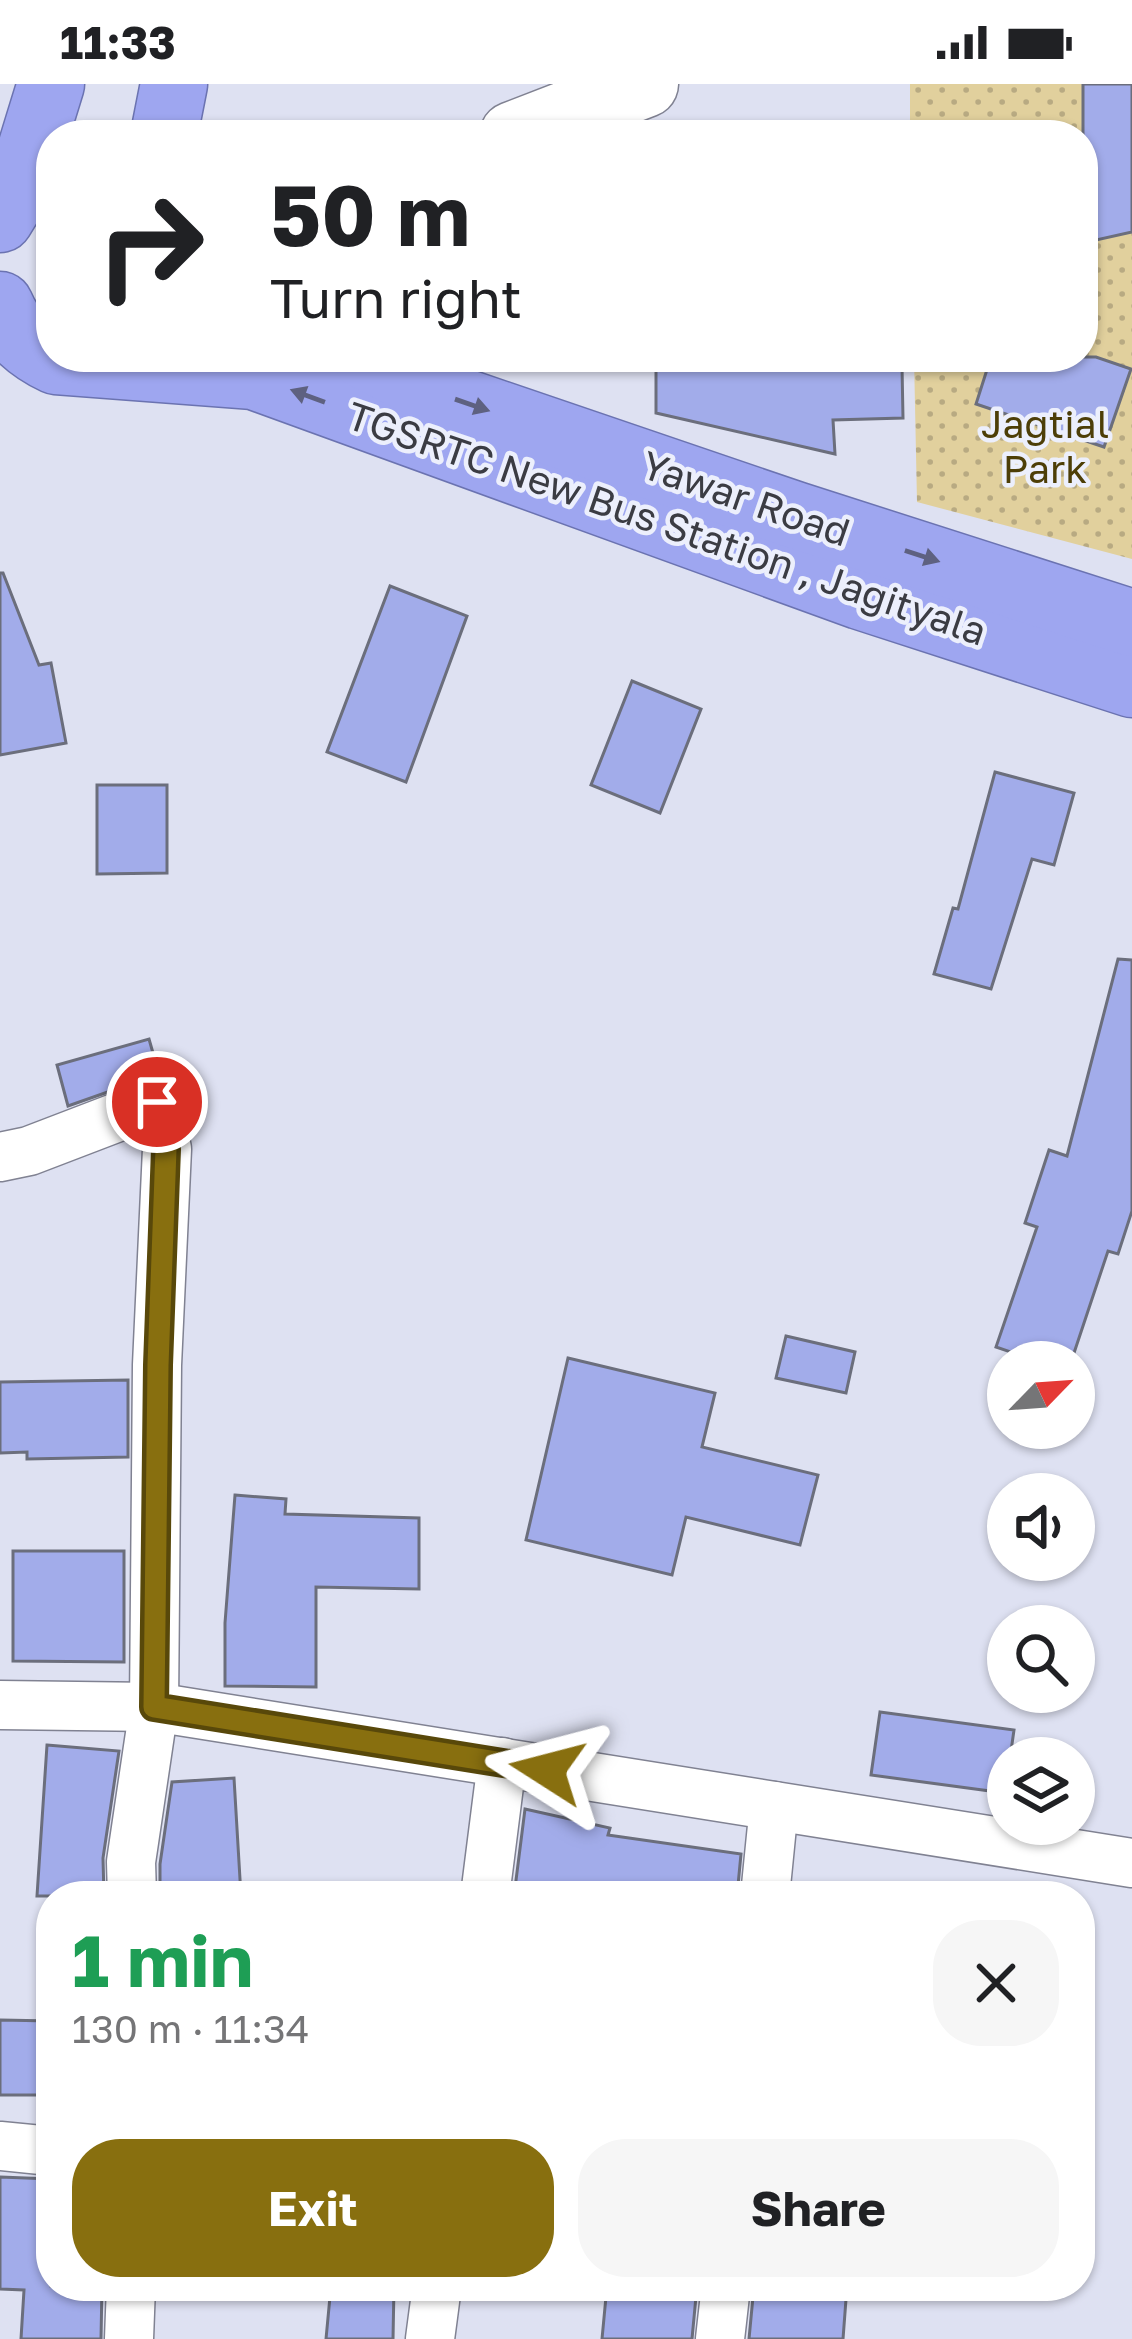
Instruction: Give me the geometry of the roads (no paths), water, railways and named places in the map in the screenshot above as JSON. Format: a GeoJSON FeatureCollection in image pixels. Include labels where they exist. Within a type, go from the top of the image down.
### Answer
{"type":"FeatureCollection","features":[{"type":"Feature","properties":{"kind":"highway"},"geometry":{"type":"LineString","coordinates":[[42,120],[51,84]]}},
{"type":"Feature","properties":{"kind":"highway"},"geometry":{"type":"LineString","coordinates":[[167,120],[174,84]]}},
{"type":"Feature","properties":{"kind":"highway"},"geometry":{"type":"LineString","coordinates":[[23,193],[36,142]]}},
{"type":"Feature","properties":{"kind":"highway"},"geometry":{"type":"LineString","coordinates":[[0,305],[8,325],[36,353]]}},
{"type":"Feature","properties":{"kind":"highway","name":"TGSRTC New Bus Station , Jagityala"},"geometry":{"type":"LineString","coordinates":[[205,372],[254,376],[860,596],[1132,684]]}},
{"type":"Feature","properties":{"kind":"highway","name":"Yawar Road"},"geometry":{"type":"LineString","coordinates":[[399,372],[465,402],[1132,623]]}},
{"type":"Feature","properties":{"kind":"main road"},"geometry":{"type":"LineString","coordinates":[[552,120],[645,84]]}},
{"type":"Feature","properties":{"kind":"street"},"geometry":{"type":"LineString","coordinates":[[0,1157],[29,1151],[157,1102],[166,1149],[154,1707],[132,1881]]}},
{"type":"Feature","properties":{"kind":"street"},"geometry":{"type":"LineString","coordinates":[[0,1705],[154,1707],[1132,1863]]}},
{"type":"Feature","properties":{"kind":"street"},"geometry":{"type":"LineString","coordinates":[[487,1881],[502,1762]]}},
{"type":"Feature","properties":{"kind":"street"},"geometry":{"type":"LineString","coordinates":[[766,1881],[774,1806]]}},
{"type":"Feature","properties":{"kind":"street"},"geometry":{"type":"LineString","coordinates":[[0,2146],[36,2150]]}},
{"type":"Feature","properties":{"kind":"street"},"geometry":{"type":"LineString","coordinates":[[129,2339],[130,2301]]}},
{"type":"Feature","properties":{"kind":"street"},"geometry":{"type":"LineString","coordinates":[[430,2339],[435,2301]]}},
{"type":"Feature","properties":{"kind":"street"},"geometry":{"type":"LineString","coordinates":[[720,2339],[724,2301]]}},
{"type":"Feature","properties":{"kind":"park label","name":"Jagtial Park"},"geometry":{"type":"Point","coordinates":[1045,446]}}]}
